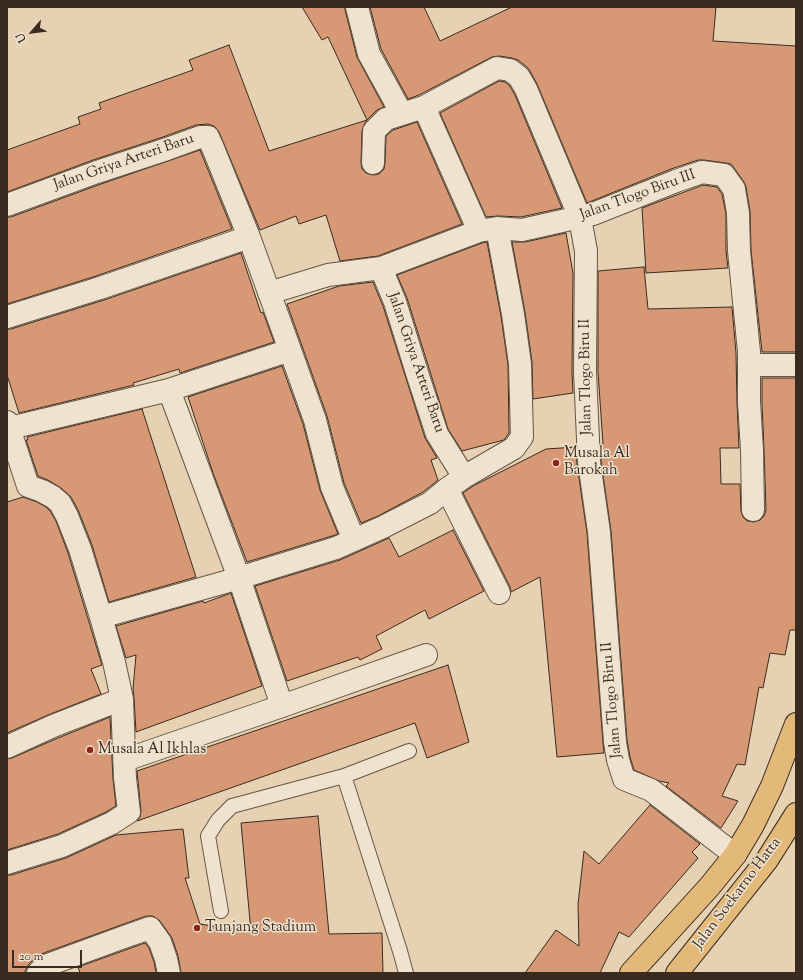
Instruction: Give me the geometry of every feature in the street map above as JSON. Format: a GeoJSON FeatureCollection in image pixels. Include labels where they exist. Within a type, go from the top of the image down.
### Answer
{"type":"FeatureCollection","features":[{"type":"Feature","properties":{"kind":"main road"},"geometry":{"type":"LineString","coordinates":[[631,973],[710,886],[735,855],[753,825],[772,786],[796,724]]}},
{"type":"Feature","properties":{"kind":"main road","name":"Jalan Soekarno Hatta"},"geometry":{"type":"LineString","coordinates":[[677,973],[767,860],[796,814]]}},
{"type":"Feature","properties":{"kind":"street"},"geometry":{"type":"LineString","coordinates":[[357,7],[369,54],[402,114]]}},
{"type":"Feature","properties":{"kind":"street","name":"Jalan Tlogo Biru II"},"geometry":{"type":"LineString","coordinates":[[424,107],[497,68],[510,70],[519,77],[526,89],[580,218],[586,251],[585,372],[589,462],[599,532],[615,742],[618,760],[624,778],[652,790],[735,855]]}},
{"type":"Feature","properties":{"kind":"street"},"geometry":{"type":"LineString","coordinates":[[101,617],[239,578],[336,548],[383,527],[430,503],[455,483],[514,448],[522,437],[520,364],[513,314],[488,230],[424,107],[386,119],[374,131],[373,162]]}},
{"type":"Feature","properties":{"kind":"street","name":"Jalan Griya Arteri Baru"},"geometry":{"type":"LineString","coordinates":[[7,205],[200,136],[208,137],[249,237],[290,350],[315,420],[332,487],[354,540]]}},
{"type":"Feature","properties":{"kind":"street","name":"Jalan Tlogo Biru III"},"geometry":{"type":"LineString","coordinates":[[269,293],[328,275],[381,268],[488,230],[522,230],[580,218],[702,172],[724,175],[734,189],[738,213],[739,251],[749,352],[749,402],[752,450],[753,510]]}},
{"type":"Feature","properties":{"kind":"street"},"geometry":{"type":"LineString","coordinates":[[7,317],[100,288],[249,237]]}},
{"type":"Feature","properties":{"kind":"street","name":"Jalan Griya Arteri Baru"},"geometry":{"type":"LineString","coordinates":[[381,268],[395,302],[418,376],[455,483],[499,593]]}},
{"type":"Feature","properties":{"kind":"street"},"geometry":{"type":"LineString","coordinates":[[7,864],[62,846],[112,823],[129,812],[125,778],[122,699],[114,662],[80,549],[67,516],[60,503],[42,491],[28,486],[8,425],[169,390],[290,350]]}},
{"type":"Feature","properties":{"kind":"street"},"geometry":{"type":"LineString","coordinates":[[749,365],[796,365]]}},
{"type":"Feature","properties":{"kind":"street"},"geometry":{"type":"LineString","coordinates":[[169,390],[239,578],[282,706]]}},
{"type":"Feature","properties":{"kind":"street"},"geometry":{"type":"LineString","coordinates":[[125,760],[426,655]]}},
{"type":"Feature","properties":{"kind":"street"},"geometry":{"type":"LineString","coordinates":[[7,747],[53,726],[122,699]]}},
{"type":"Feature","properties":{"kind":"street"},"geometry":{"type":"LineString","coordinates":[[38,973],[46,966],[150,928],[160,942],[169,973]]}},
{"type":"Feature","properties":{"kind":"lane"},"geometry":{"type":"LineString","coordinates":[[221,911],[208,836],[218,820],[232,806],[344,776],[409,751]]}},
{"type":"Feature","properties":{"kind":"lane"},"geometry":{"type":"LineString","coordinates":[[344,776],[406,973]]}},
{"type":"Feature","properties":{"kind":"building"},"geometry":{"type":"Polygon","coordinates":[[[302,7],[345,7],[357,57],[384,107],[377,110],[367,120],[328,37],[322,40],[302,7]]]}},
{"type":"Feature","properties":{"kind":"building"},"geometry":{"type":"Polygon","coordinates":[[[370,7],[424,7],[440,41],[512,7],[716,7],[713,41],[796,46],[796,352],[762,352],[751,250],[750,211],[744,182],[731,164],[698,160],[671,169],[587,203],[537,84],[527,67],[518,60],[512,58],[499,56],[492,57],[419,95],[408,99],[381,49],[370,7]]]}},
{"type":"Feature","properties":{"kind":"building"},"geometry":{"type":"Polygon","coordinates":[[[229,45],[269,151],[367,120],[362,131],[362,169],[366,173],[373,175],[379,174],[384,169],[386,136],[393,130],[417,122],[462,224],[378,256],[340,261],[326,215],[299,224],[296,216],[260,230],[219,132],[214,126],[208,124],[196,125],[93,160],[7,192],[7,150],[80,124],[78,117],[101,109],[99,103],[193,70],[189,60],[229,45]]]}},
{"type":"Feature","properties":{"kind":"building"},"geometry":{"type":"Polygon","coordinates":[[[499,81],[505,82],[509,85],[515,95],[562,208],[521,217],[486,217],[440,113],[499,81]]]}},
{"type":"Feature","properties":{"kind":"building"},"geometry":{"type":"Polygon","coordinates":[[[200,150],[232,229],[96,276],[7,304],[7,217],[11,217],[200,150]]]}},
{"type":"Feature","properties":{"kind":"building"},"geometry":{"type":"Polygon","coordinates":[[[703,185],[717,187],[722,194],[726,214],[726,251],[728,268],[646,273],[642,208],[703,185]]]}},
{"type":"Feature","properties":{"kind":"building"},"geometry":{"type":"Polygon","coordinates":[[[566,233],[573,273],[573,393],[533,399],[532,362],[525,312],[512,242],[525,242],[566,233]]]}},
{"type":"Feature","properties":{"kind":"building"},"geometry":{"type":"Polygon","coordinates":[[[487,242],[501,316],[508,365],[509,433],[504,440],[462,451],[448,429],[407,298],[397,275],[487,242]]]}},
{"type":"Feature","properties":{"kind":"building"},"geometry":{"type":"Polygon","coordinates":[[[241,253],[261,313],[263,312],[274,342],[180,373],[179,369],[133,383],[134,385],[19,413],[7,375],[7,329],[104,300],[241,253]]]}},
{"type":"Feature","properties":{"kind":"building"},"geometry":{"type":"Polygon","coordinates":[[[644,267],[648,309],[732,307],[736,353],[739,448],[720,448],[721,484],[740,484],[741,511],[743,517],[747,521],[754,522],[760,520],[764,516],[766,510],[762,378],[796,378],[796,630],[790,630],[785,655],[770,653],[763,688],[759,687],[745,765],[737,764],[722,796],[738,801],[721,828],[666,786],[669,783],[659,781],[634,770],[627,740],[611,531],[601,461],[601,444],[603,444],[598,372],[598,271],[644,267]]]}},
{"type":"Feature","properties":{"kind":"building"},"geometry":{"type":"Polygon","coordinates":[[[373,282],[383,306],[425,438],[437,458],[431,460],[438,480],[423,492],[378,516],[361,523],[344,483],[327,416],[287,304],[339,286],[373,282]]]}},
{"type":"Feature","properties":{"kind":"building"},"geometry":{"type":"Polygon","coordinates":[[[282,366],[303,424],[320,490],[338,534],[247,562],[213,473],[188,397],[282,366]]]}},
{"type":"Feature","properties":{"kind":"building"},"geometry":{"type":"Polygon","coordinates":[[[142,409],[196,577],[109,602],[92,545],[78,510],[71,497],[61,488],[38,476],[26,440],[28,440],[27,437],[142,409]]]}},
{"type":"Feature","properties":{"kind":"building"},"geometry":{"type":"Polygon","coordinates":[[[576,447],[587,533],[604,753],[557,757],[540,577],[511,592],[510,587],[463,493],[473,486],[546,449],[576,447]]]}},
{"type":"Feature","properties":{"kind":"building"},"geometry":{"type":"Polygon","coordinates":[[[23,497],[46,507],[56,521],[68,553],[102,665],[91,669],[101,694],[7,733],[7,502],[23,497]]]}},
{"type":"Feature","properties":{"kind":"building"},"geometry":{"type":"Polygon","coordinates":[[[453,530],[484,591],[429,619],[425,610],[376,636],[382,649],[360,660],[358,657],[287,681],[255,586],[340,560],[389,538],[399,557],[453,530]]]}},
{"type":"Feature","properties":{"kind":"building"},"geometry":{"type":"Polygon","coordinates":[[[231,593],[262,686],[136,732],[133,689],[136,655],[126,658],[116,626],[203,601],[204,603],[231,593]]]}},
{"type":"Feature","properties":{"kind":"building"},"geometry":{"type":"Polygon","coordinates":[[[448,665],[469,742],[427,758],[415,723],[137,821],[140,817],[141,811],[137,771],[448,665]]]}},
{"type":"Feature","properties":{"kind":"building"},"geometry":{"type":"Polygon","coordinates":[[[110,717],[116,806],[58,834],[7,850],[7,759],[110,717]]]}},
{"type":"Feature","properties":{"kind":"building"},"geometry":{"type":"Polygon","coordinates":[[[650,805],[700,844],[692,852],[698,858],[629,937],[619,932],[600,973],[525,973],[556,930],[579,946],[578,904],[584,851],[599,864],[650,805]]]}},
{"type":"Feature","properties":{"kind":"building"},"geometry":{"type":"Polygon","coordinates":[[[318,816],[329,934],[382,933],[383,973],[181,973],[178,956],[172,938],[160,921],[153,916],[146,916],[41,954],[29,964],[24,973],[7,973],[7,875],[66,858],[116,835],[183,829],[189,878],[185,878],[200,924],[251,932],[241,823],[318,816]]]}},
{"type":"Feature","properties":{"kind":"building"},"geometry":{"type":"Polygon","coordinates":[[[145,943],[149,948],[156,973],[80,973],[78,967],[145,943]]]}},
{"type":"Feature","properties":{"kind":"place","name":"Musala Al Barokah"},"geometry":{"type":"Point","coordinates":[556,463]}},
{"type":"Feature","properties":{"kind":"place","name":"Musala Al Ikhlas"},"geometry":{"type":"Point","coordinates":[90,750]}},
{"type":"Feature","properties":{"kind":"place","name":"Tunjang Stadium"},"geometry":{"type":"Point","coordinates":[197,928]}}]}
